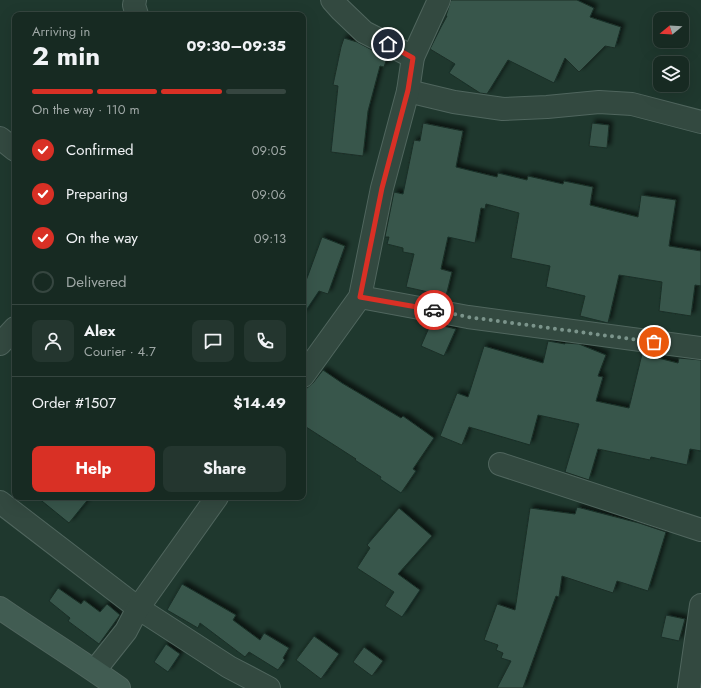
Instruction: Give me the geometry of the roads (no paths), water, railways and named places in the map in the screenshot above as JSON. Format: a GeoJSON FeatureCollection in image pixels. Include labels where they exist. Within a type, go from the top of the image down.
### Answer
{"type":"FeatureCollection","features":[{"type":"Feature","properties":{"kind":"street"},"geometry":{"type":"LineString","coordinates":[[135,0],[134,5],[136,12]]}},
{"type":"Feature","properties":{"kind":"street"},"geometry":{"type":"LineString","coordinates":[[332,0],[364,32],[413,58]]}},
{"type":"Feature","properties":{"kind":"street"},"geometry":{"type":"LineString","coordinates":[[306,372],[360,297],[382,188],[408,90],[413,58],[439,0]]}},
{"type":"Feature","properties":{"kind":"street"},"geometry":{"type":"LineString","coordinates":[[408,90],[454,102],[503,109],[599,102],[632,104],[701,122]]}},
{"type":"Feature","properties":{"kind":"street"},"geometry":{"type":"LineString","coordinates":[[0,138],[12,148]]}},
{"type":"Feature","properties":{"kind":"street"},"geometry":{"type":"LineString","coordinates":[[360,297],[468,317],[701,348]]}},
{"type":"Feature","properties":{"kind":"street"},"geometry":{"type":"LineString","coordinates":[[0,344],[12,331]]}},
{"type":"Feature","properties":{"kind":"street"},"geometry":{"type":"LineString","coordinates":[[500,464],[701,530]]}},
{"type":"Feature","properties":{"kind":"street"},"geometry":{"type":"LineString","coordinates":[[95,670],[126,631],[138,608],[215,500]]}},
{"type":"Feature","properties":{"kind":"street"},"geometry":{"type":"LineString","coordinates":[[0,502],[138,608],[229,666],[269,688]]}},
{"type":"Feature","properties":{"kind":"street"},"geometry":{"type":"LineString","coordinates":[[689,688],[701,605]]}},
{"type":"Feature","properties":{"kind":"street"},"geometry":{"type":"LineString","coordinates":[[0,608],[42,637],[95,670],[119,688]]}}]}
